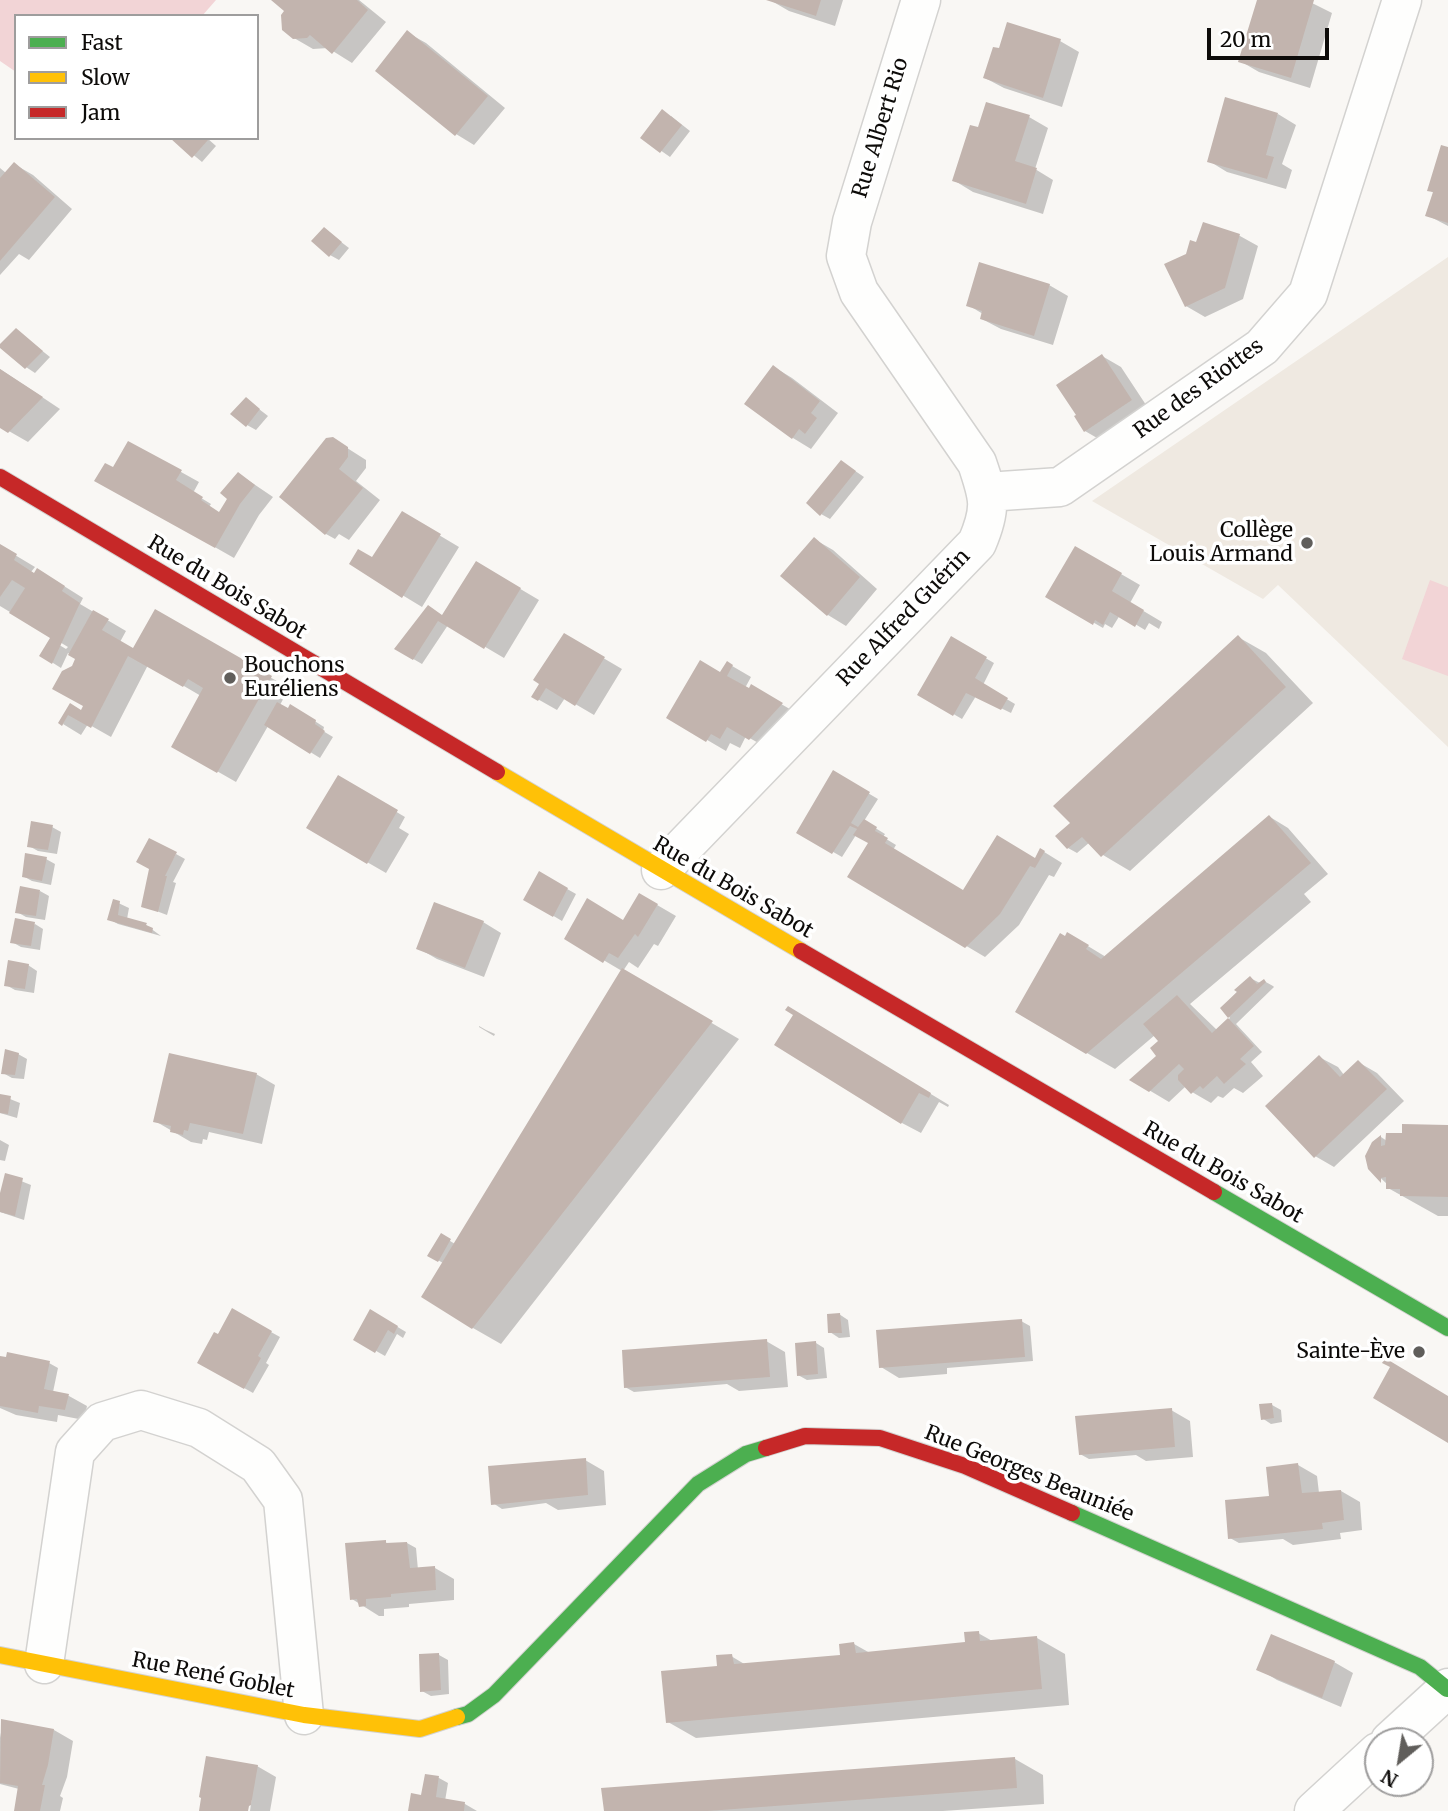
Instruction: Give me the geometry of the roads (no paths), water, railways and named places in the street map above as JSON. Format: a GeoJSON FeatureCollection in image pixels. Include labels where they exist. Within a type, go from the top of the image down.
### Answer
{"type":"FeatureCollection","features":[{"type":"Feature","properties":{"kind":"main road","name":"Rue du Bois Sabot"},"geometry":{"type":"LineString","coordinates":[[0,477],[661,870],[1448,1328]]}},
{"type":"Feature","properties":{"kind":"main road","name":"Rue Georges Beauniée"},"geometry":{"type":"LineString","coordinates":[[420,1729],[468,1714],[494,1695],[698,1484],[746,1454],[805,1436],[880,1438],[965,1466],[1420,1667],[1447,1688]]}},
{"type":"Feature","properties":{"kind":"main road","name":"Rue René Goblet"},"geometry":{"type":"LineString","coordinates":[[0,1655],[304,1715],[420,1729]]}},
{"type":"Feature","properties":{"kind":"street","name":"Rue Albert Rio"},"geometry":{"type":"LineString","coordinates":[[846,256],[852,222],[921,0]]}},
{"type":"Feature","properties":{"kind":"street","name":"Rue des Riottes"},"geometry":{"type":"LineString","coordinates":[[987,492],[1060,487],[1262,347],[1308,294],[1402,0]]}},
{"type":"Feature","properties":{"kind":"street","name":"Rue Alfred Guérin"},"geometry":{"type":"LineString","coordinates":[[661,870],[977,543],[988,517],[987,492],[977,463],[859,292],[846,256]]}},
{"type":"Feature","properties":{"kind":"street"},"geometry":{"type":"LineString","coordinates":[[44,1664],[75,1452],[103,1422],[141,1410],[199,1428],[257,1465],[283,1500],[304,1715]]}},
{"type":"Feature","properties":{"kind":"street"},"geometry":{"type":"LineString","coordinates":[[1405,1727],[1447,1688]]}},
{"type":"Feature","properties":{"kind":"street"},"geometry":{"type":"LineString","coordinates":[[1314,1811],[1364,1765]]}},
{"type":"Feature","properties":{"kind":"place","name":"Collège Louis Armand"},"geometry":{"type":"Point","coordinates":[1307,543]}},
{"type":"Feature","properties":{"kind":"place","name":"Bouchons Euréliens"},"geometry":{"type":"Point","coordinates":[230,678]}},
{"type":"Feature","properties":{"kind":"place","name":"Sainte-Ève"},"geometry":{"type":"Point","coordinates":[1419,1352]}}]}
